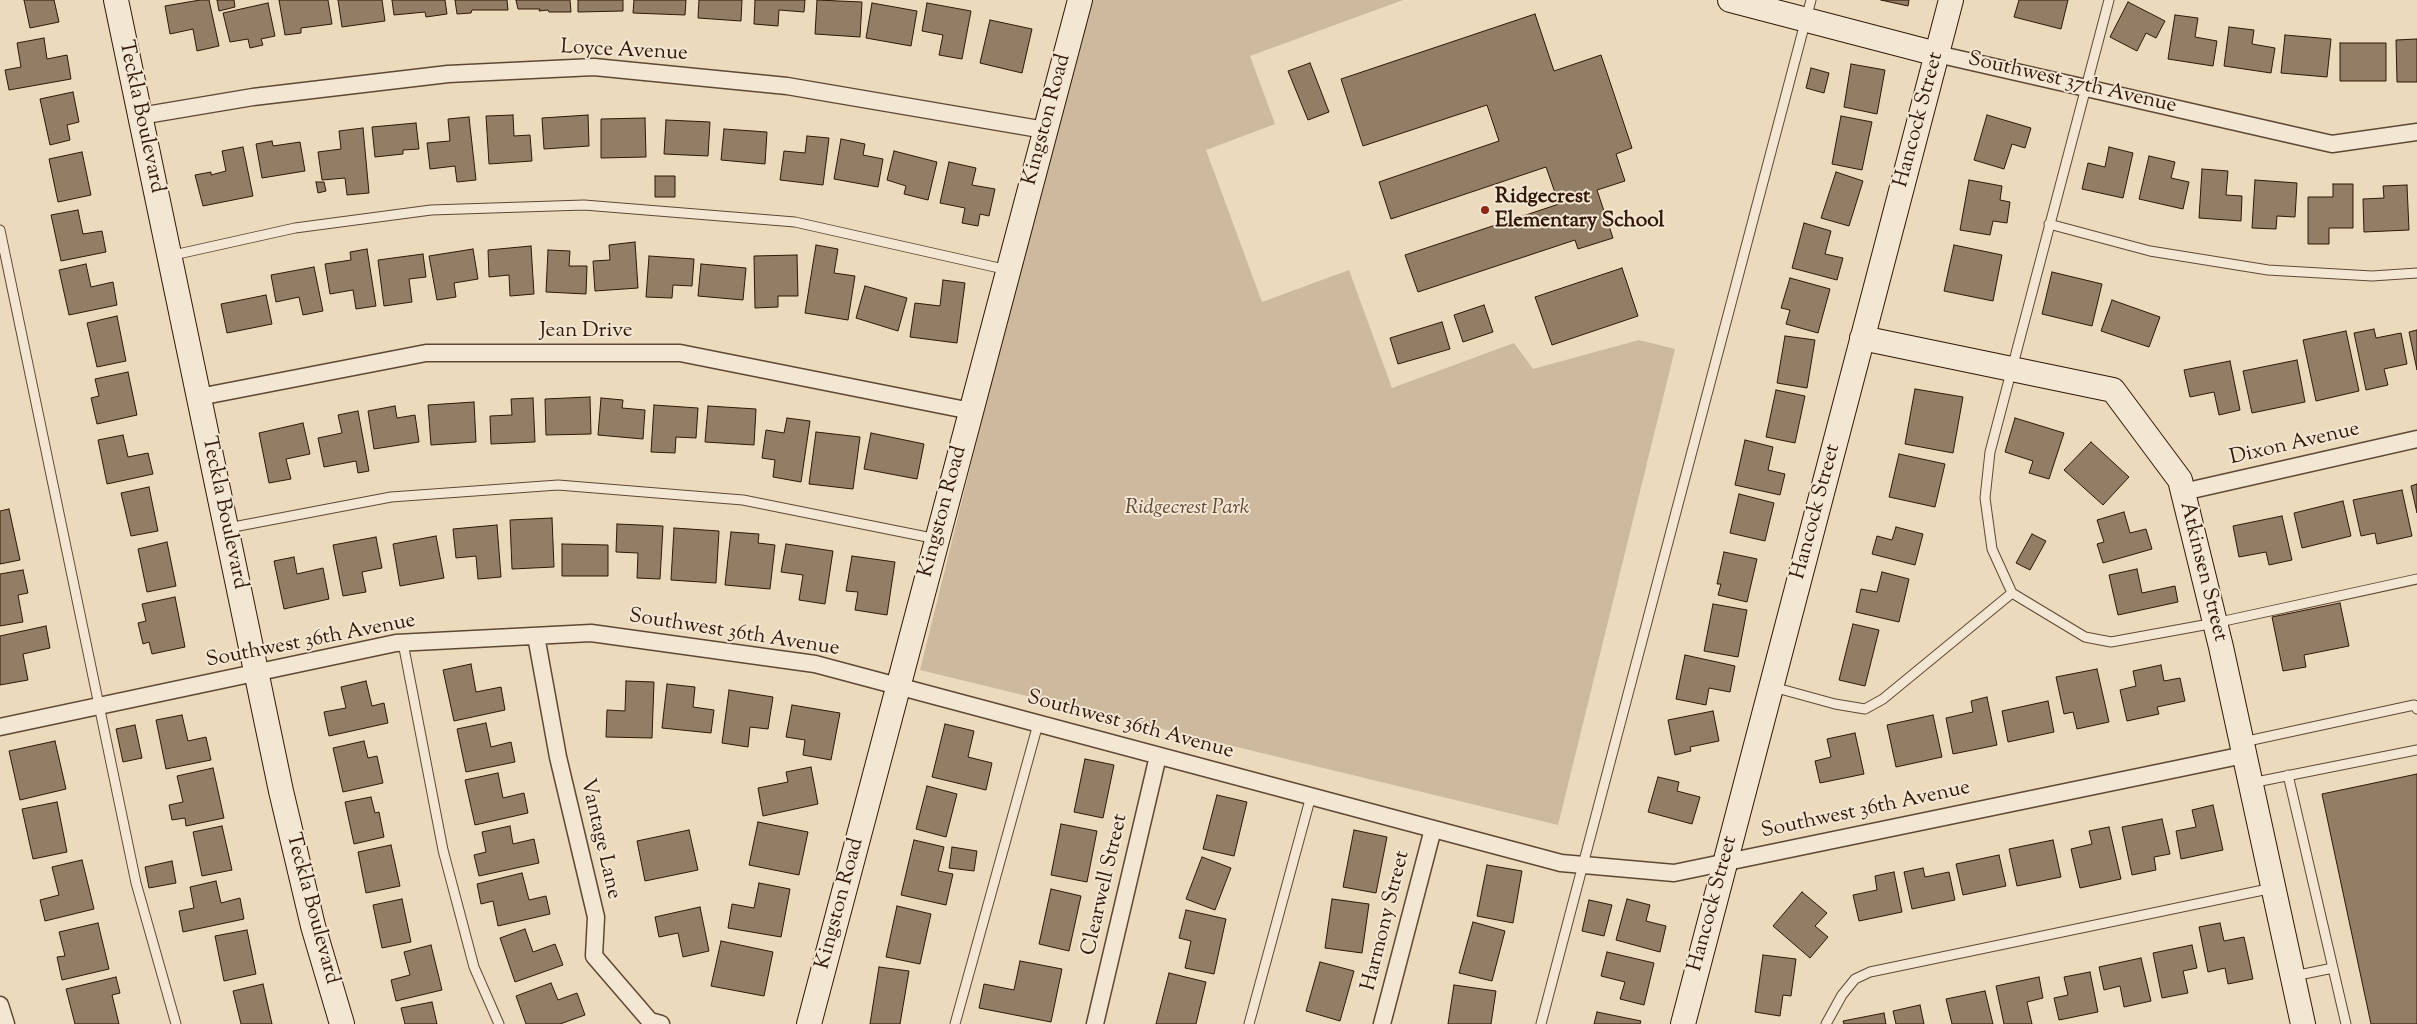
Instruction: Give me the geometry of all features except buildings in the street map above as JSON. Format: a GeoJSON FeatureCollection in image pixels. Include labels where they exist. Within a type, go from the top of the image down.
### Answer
{"type":"FeatureCollection","features":[{"type":"Feature","properties":{"kind":"street","name":"Teckla Boulevard"},"geometry":{"type":"LineString","coordinates":[[116,0],[280,791],[310,917],[342,1024]]}},
{"type":"Feature","properties":{"kind":"street","name":"Kingston Road"},"geometry":{"type":"LineString","coordinates":[[809,1024],[1079,0]]}},
{"type":"Feature","properties":{"kind":"street","name":"Southwest 37th Avenue"},"geometry":{"type":"LineString","coordinates":[[1730,0],[1808,10],[1937,54],[2332,144],[2417,132]]}},
{"type":"Feature","properties":{"kind":"street","name":"Hancock Street"},"geometry":{"type":"LineString","coordinates":[[1683,1024],[1951,0]]}},
{"type":"Feature","properties":{"kind":"street","name":"Loyce Avenue"},"geometry":{"type":"LineString","coordinates":[[140,116],[254,97],[448,74],[594,67],[787,86],[1045,130]]}},
{"type":"Feature","properties":{"kind":"street","name":"Atkinsen Street"},"geometry":{"type":"LineString","coordinates":[[1862,338],[2113,390],[2180,480],[2215,623],[2303,1024]]}},
{"type":"Feature","properties":{"kind":"street","name":"Jean Drive"},"geometry":{"type":"LineString","coordinates":[[198,397],[426,354],[680,353],[971,411]]}},
{"type":"Feature","properties":{"kind":"street","name":"Dixon Avenue"},"geometry":{"type":"LineString","coordinates":[[2183,492],[2417,439]]}},
{"type":"Feature","properties":{"kind":"street","name":"Southwest 36th Avenue"},"geometry":{"type":"LineString","coordinates":[[0,727],[403,643],[591,633],[815,664],[1561,863],[1674,873],[2243,748]]}},
{"type":"Feature","properties":{"kind":"street","name":"Vantage Lane"},"geometry":{"type":"LineString","coordinates":[[536,636],[558,757],[596,917],[594,956],[650,1021],[662,1024]]}},
{"type":"Feature","properties":{"kind":"street","name":"Clearwell Street"},"geometry":{"type":"LineString","coordinates":[[1095,1024],[1158,756]]}},
{"type":"Feature","properties":{"kind":"street","name":"Harmony Street"},"geometry":{"type":"LineString","coordinates":[[1382,1024],[1433,829]]}},
{"type":"Feature","properties":{"kind":"street"},"geometry":{"type":"LineString","coordinates":[[0,1005],[6,1024]]}},
{"type":"Feature","properties":{"kind":"lane"},"geometry":{"type":"LineString","coordinates":[[2108,0],[2010,369],[1990,452],[1985,498],[1992,549],[2012,593],[2085,638],[2111,642],[2215,623],[2417,579]]}},
{"type":"Feature","properties":{"kind":"lane"},"geometry":{"type":"LineString","coordinates":[[1541,1024],[1808,10]]}},
{"type":"Feature","properties":{"kind":"lane"},"geometry":{"type":"LineString","coordinates":[[169,256],[295,228],[431,210],[584,205],[795,222],[1009,270]]}},
{"type":"Feature","properties":{"kind":"lane"},"geometry":{"type":"LineString","coordinates":[[2049,224],[2150,251],[2268,270],[2372,276],[2417,273]]}},
{"type":"Feature","properties":{"kind":"lane"},"geometry":{"type":"LineString","coordinates":[[0,230],[136,883],[176,1024]]}},
{"type":"Feature","properties":{"kind":"lane"},"geometry":{"type":"LineString","coordinates":[[226,528],[391,497],[558,486],[743,500],[937,539]]}},
{"type":"Feature","properties":{"kind":"lane"},"geometry":{"type":"LineString","coordinates":[[1771,686],[1835,704],[1865,709],[1883,699],[2012,593]]}},
{"type":"Feature","properties":{"kind":"lane"},"geometry":{"type":"LineString","coordinates":[[403,643],[443,850],[474,967],[499,1024]]}},
{"type":"Feature","properties":{"kind":"lane"},"geometry":{"type":"LineString","coordinates":[[2243,748],[2414,705],[2417,709]]}},
{"type":"Feature","properties":{"kind":"lane"},"geometry":{"type":"LineString","coordinates":[[955,1024],[1038,724]]}},
{"type":"Feature","properties":{"kind":"lane"},"geometry":{"type":"LineString","coordinates":[[2250,784],[2417,750]]}},
{"type":"Feature","properties":{"kind":"lane"},"geometry":{"type":"LineString","coordinates":[[2288,775],[2346,1024]]}},
{"type":"Feature","properties":{"kind":"lane"},"geometry":{"type":"LineString","coordinates":[[1249,1024],[1311,796]]}},
{"type":"Feature","properties":{"kind":"lane"},"geometry":{"type":"LineString","coordinates":[[1826,1024],[1842,995],[1855,979],[1870,972],[2273,888]]}},
{"type":"Feature","properties":{"kind":"lane"},"geometry":{"type":"LineString","coordinates":[[2292,976],[2333,968]]}},
{"type":"Feature","properties":{"kind":"green space","name":"Ridgecrest Park"},"geometry":{"type":"Polygon","coordinates":[[[1086,0],[1403,0],[1250,56],[1275,124],[1206,150],[1262,302],[1349,270],[1392,388],[1514,343],[1533,369],[1639,340],[1675,349],[1558,825],[920,670],[1086,0]]]}},
{"type":"Feature","properties":{"kind":"place","name":"Ridgecrest Elementary School"},"geometry":{"type":"Point","coordinates":[1485,210]}}]}
